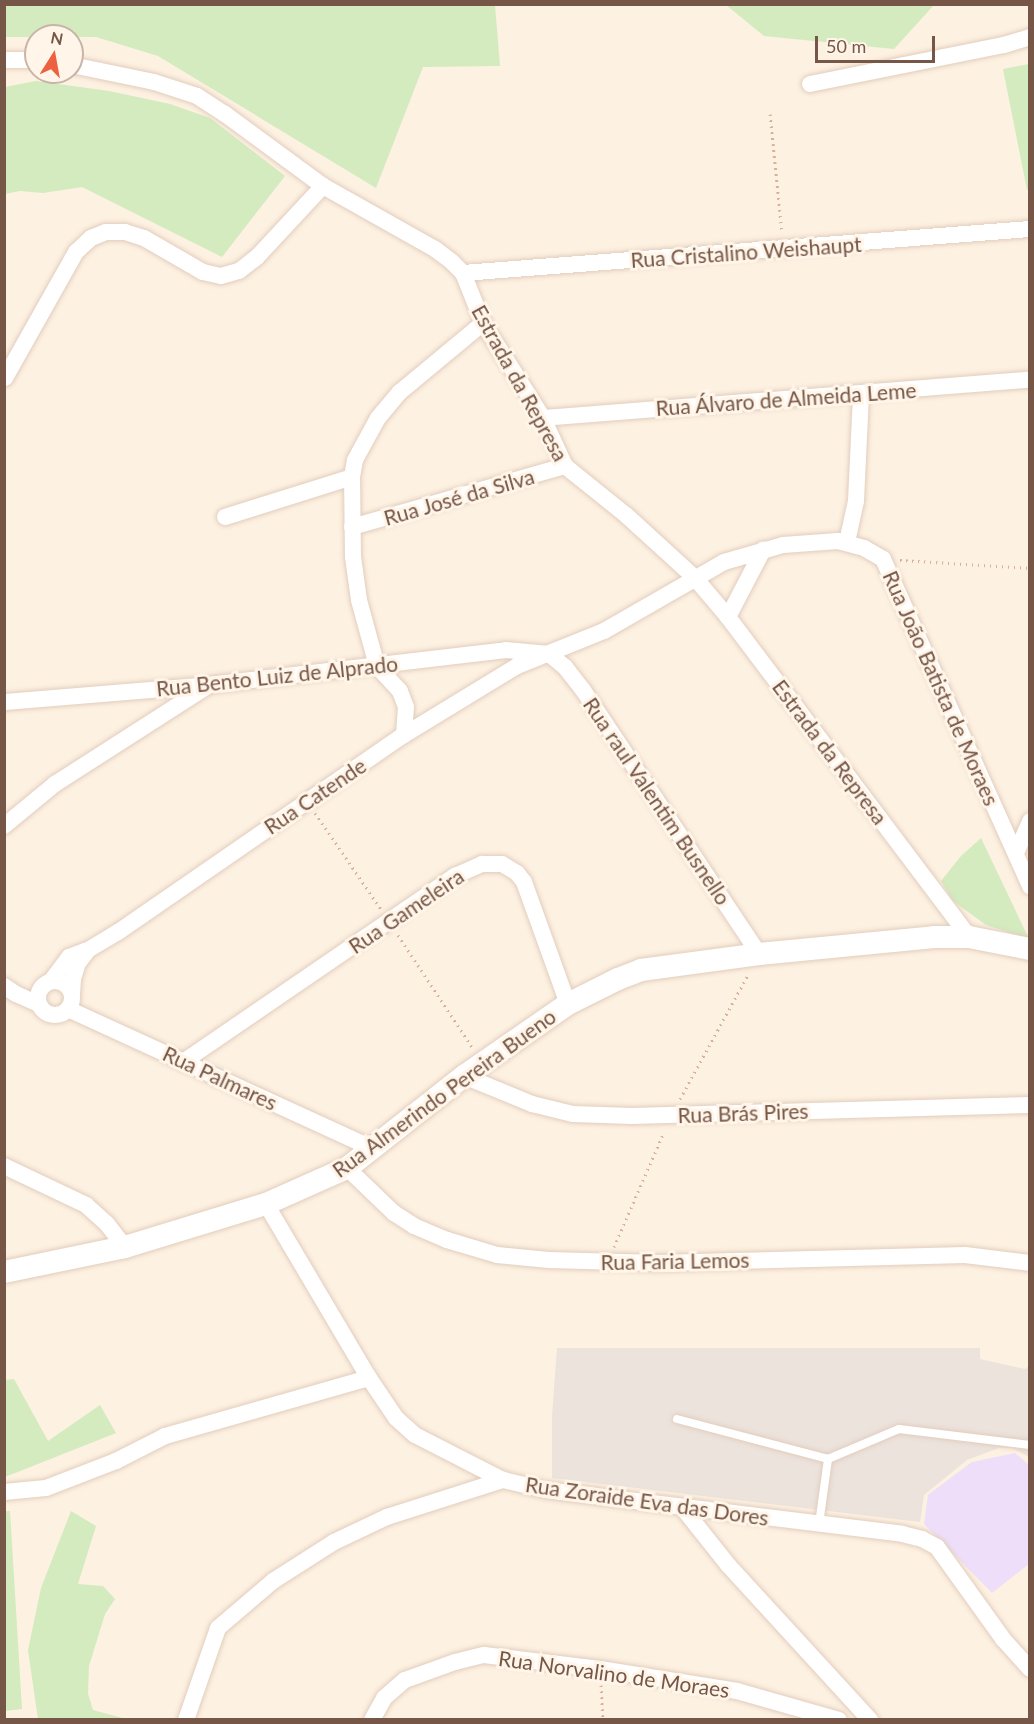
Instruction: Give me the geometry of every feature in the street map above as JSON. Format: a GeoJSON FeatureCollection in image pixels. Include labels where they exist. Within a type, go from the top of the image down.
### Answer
{"type":"FeatureCollection","features":[{"type":"Feature","properties":{"kind":"main road","name":"Rua Almerindo Pereira Bueno"},"geometry":{"type":"LineString","coordinates":[[4,1272],[125,1247],[266,1204],[347,1168],[464,1076],[568,1004],[641,970],[759,954],[902,939],[969,937],[1029,949]]}},
{"type":"Feature","properties":{"kind":"street"},"geometry":{"type":"LineString","coordinates":[[810,84],[1004,45],[1029,37]]}},
{"type":"Feature","properties":{"kind":"street"},"geometry":{"type":"LineString","coordinates":[[4,60],[24,60]]}},
{"type":"Feature","properties":{"kind":"street","name":"Estrada da Represa"},"geometry":{"type":"LineString","coordinates":[[84,67],[154,82],[196,96],[225,114],[323,186],[435,249],[463,273],[483,323],[543,418],[565,466],[626,515],[695,578],[728,617],[969,937]]}},
{"type":"Feature","properties":{"kind":"street"},"geometry":{"type":"LineString","coordinates":[[5,378],[76,252],[91,238],[106,232],[125,232],[144,238],[203,272],[221,276],[238,271],[257,257],[323,186]]}},
{"type":"Feature","properties":{"kind":"street","name":"Rua Cristalino Weishaupt"},"geometry":{"type":"LineString","coordinates":[[463,273],[1029,229]]}},
{"type":"Feature","properties":{"kind":"street"},"geometry":{"type":"LineString","coordinates":[[404,735],[406,707],[400,691],[377,666],[359,600],[352,527],[352,477],[355,460],[378,418],[400,392],[483,323]]}},
{"type":"Feature","properties":{"kind":"street","name":"Rua Álvaro de Almeida Leme"},"geometry":{"type":"LineString","coordinates":[[543,418],[1029,380]]}},
{"type":"Feature","properties":{"kind":"street"},"geometry":{"type":"LineString","coordinates":[[848,542],[856,501],[861,393]]}},
{"type":"Feature","properties":{"kind":"street","name":"Rua José da Silva"},"geometry":{"type":"LineString","coordinates":[[352,527],[565,466]]}},
{"type":"Feature","properties":{"kind":"street"},"geometry":{"type":"LineString","coordinates":[[225,517],[352,477]]}},
{"type":"Feature","properties":{"kind":"street","name":"Rua João Batista de Moraes"},"geometry":{"type":"LineString","coordinates":[[549,654],[604,631],[724,562],[763,550],[816,541],[848,542],[877,554],[883,559],[1022,861],[1029,886]]}},
{"type":"Feature","properties":{"kind":"street"},"geometry":{"type":"LineString","coordinates":[[728,617],[763,550]]}},
{"type":"Feature","properties":{"kind":"street","name":"Rua Bento Luiz de Alprado"},"geometry":{"type":"LineString","coordinates":[[4,702],[209,685],[506,650],[549,654]]}},
{"type":"Feature","properties":{"kind":"street","name":"Rua Catende"},"geometry":{"type":"LineString","coordinates":[[51,981],[69,957],[88,950],[118,932],[404,735],[517,666],[549,654]]}},
{"type":"Feature","properties":{"kind":"street","name":"Rua raul Valentim Busnello"},"geometry":{"type":"LineString","coordinates":[[549,654],[565,667],[583,690],[759,954]]}},
{"type":"Feature","properties":{"kind":"street"},"geometry":{"type":"LineString","coordinates":[[4,826],[55,784],[209,685]]}},
{"type":"Feature","properties":{"kind":"street"},"geometry":{"type":"LineString","coordinates":[[1022,861],[1029,821]]}},
{"type":"Feature","properties":{"kind":"street","name":"Rua Gameleira"},"geometry":{"type":"LineString","coordinates":[[183,1062],[455,876],[482,864],[502,864],[517,873],[524,882],[568,1004]]}},
{"type":"Feature","properties":{"kind":"street"},"geometry":{"type":"LineString","coordinates":[[70,1002],[78,963],[88,950]]}},
{"type":"Feature","properties":{"kind":"street"},"geometry":{"type":"LineString","coordinates":[[38,1004],[40,988],[51,981]]}},
{"type":"Feature","properties":{"kind":"street","name":"Rua Palmares"},"geometry":{"type":"LineString","coordinates":[[51,981],[66,984],[70,1002],[183,1062],[371,1148]]}},
{"type":"Feature","properties":{"kind":"street","name":"Rua Palmares"},"geometry":{"type":"LineString","coordinates":[[4,986],[38,1004],[46,1013],[52,1015],[70,1002]]}},
{"type":"Feature","properties":{"kind":"street","name":"Rua Brás Pires"},"geometry":{"type":"LineString","coordinates":[[464,1076],[532,1104],[573,1114],[632,1116],[1029,1105]]}},
{"type":"Feature","properties":{"kind":"street"},"geometry":{"type":"LineString","coordinates":[[4,1166],[86,1205],[112,1229],[125,1247]]}},
{"type":"Feature","properties":{"kind":"street","name":"Rua Faria Lemos"},"geometry":{"type":"LineString","coordinates":[[347,1168],[394,1213],[414,1226],[447,1240],[497,1254],[549,1260],[649,1263],[965,1255],[1029,1263]]}},
{"type":"Feature","properties":{"kind":"street","name":"Rua Zoraide Eva das Dores"},"geometry":{"type":"LineString","coordinates":[[266,1204],[369,1378],[396,1418],[415,1435],[504,1480],[592,1497],[902,1534],[922,1539],[938,1547],[1003,1639],[1029,1669]]}},
{"type":"Feature","properties":{"kind":"street"},"geometry":{"type":"LineString","coordinates":[[4,1491],[46,1488],[116,1461],[165,1436],[369,1378]]}},
{"type":"Feature","properties":{"kind":"street"},"geometry":{"type":"LineString","coordinates":[[186,1719],[218,1628],[273,1581],[334,1542],[387,1517],[504,1480]]}},
{"type":"Feature","properties":{"kind":"street"},"geometry":{"type":"LineString","coordinates":[[682,1508],[729,1566],[870,1719]]}},
{"type":"Feature","properties":{"kind":"street","name":"Rua Norvalino de Moraes"},"geometry":{"type":"LineString","coordinates":[[372,1719],[384,1698],[405,1680],[455,1662],[484,1655],[600,1669],[737,1691],[839,1719]]}},
{"type":"Feature","properties":{"kind":"lane"},"geometry":{"type":"LineString","coordinates":[[677,1419],[828,1459],[899,1429],[1029,1445]]}},
{"type":"Feature","properties":{"kind":"lane"},"geometry":{"type":"LineString","coordinates":[[819,1524],[828,1459]]}},
{"type":"Feature","properties":{"kind":"path"},"geometry":{"type":"LineString","coordinates":[[770,114],[784,249]]}},
{"type":"Feature","properties":{"kind":"path"},"geometry":{"type":"LineString","coordinates":[[883,559],[1029,568]]}},
{"type":"Feature","properties":{"kind":"path"},"geometry":{"type":"LineString","coordinates":[[600,1669],[603,1719]]}},
{"type":"Feature","properties":{"kind":"shaded area"},"geometry":{"type":"Polygon","coordinates":[[[557,1348],[980,1348],[980,1359],[1025,1369],[1029,1366],[1029,1457],[1012,1448],[999,1448],[967,1460],[924,1495],[920,1522],[552,1478],[552,1416],[557,1348]]]}},
{"type":"Feature","properties":{"kind":"shaded area"},"geometry":{"type":"Polygon","coordinates":[[[1015,1453],[1029,1465],[1029,1564],[992,1593],[924,1524],[928,1495],[972,1462],[1015,1453]]]}},
{"type":"Feature","properties":{"kind":"green space"},"geometry":{"type":"Polygon","coordinates":[[[4,5],[495,5],[500,66],[423,67],[376,188],[158,56],[96,37],[84,37],[84,24],[24,24],[24,37],[5,37],[4,5]]]}},
{"type":"Feature","properties":{"kind":"green space"},"geometry":{"type":"Polygon","coordinates":[[[726,5],[934,5],[894,49],[764,36],[726,5]]]}},
{"type":"Feature","properties":{"kind":"green space"},"geometry":{"type":"Polygon","coordinates":[[[1029,64],[1030,190],[1027,190],[1003,69],[1029,64]]]}},
{"type":"Feature","properties":{"kind":"green space"},"geometry":{"type":"Polygon","coordinates":[[[24,83],[58,84],[109,91],[170,104],[210,118],[285,176],[222,257],[82,187],[43,193],[20,191],[5,194],[5,87],[24,83]]]}},
{"type":"Feature","properties":{"kind":"green space"},"geometry":{"type":"Polygon","coordinates":[[[981,838],[1029,939],[986,925],[953,901],[941,881],[961,856],[981,838]]]}},
{"type":"Feature","properties":{"kind":"green space"},"geometry":{"type":"Polygon","coordinates":[[[14,1379],[48,1441],[100,1405],[116,1433],[5,1477],[5,1380],[14,1379]]]}},
{"type":"Feature","properties":{"kind":"green space"},"geometry":{"type":"Polygon","coordinates":[[[4,1511],[10,1511],[22,1709],[5,1711],[4,1511]]]}},
{"type":"Feature","properties":{"kind":"green space"},"geometry":{"type":"Polygon","coordinates":[[[71,1511],[96,1526],[78,1584],[103,1586],[115,1599],[105,1614],[89,1666],[88,1694],[93,1710],[126,1719],[38,1719],[28,1650],[41,1588],[71,1511]]]}}]}
